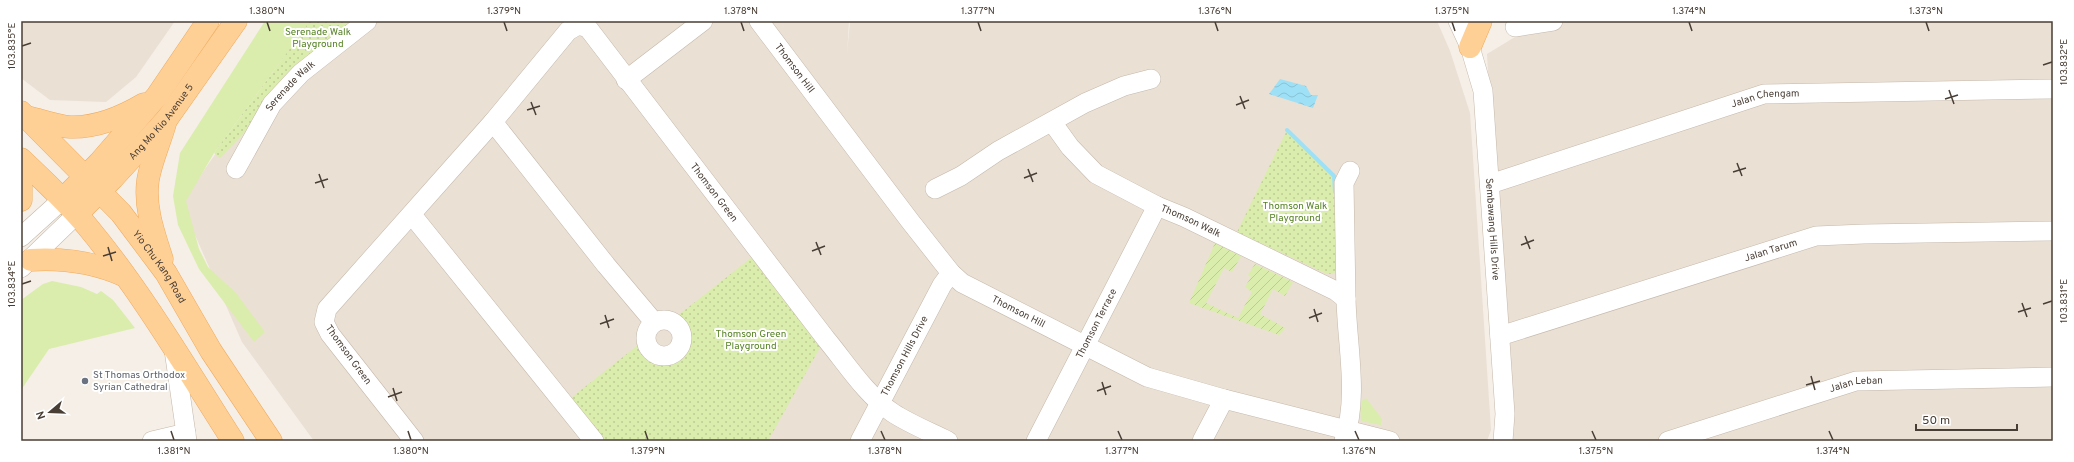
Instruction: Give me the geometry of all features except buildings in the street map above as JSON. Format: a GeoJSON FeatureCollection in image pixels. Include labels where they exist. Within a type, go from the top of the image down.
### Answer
{"type":"FeatureCollection","features":[{"type":"Feature","properties":{"kind":"main road","name":"Ang Mo Kio Avenue 5"},"geometry":{"type":"LineString","coordinates":[[93,184],[157,96],[208,21]]}},
{"type":"Feature","properties":{"kind":"main road","name":"Ang Mo Kio Avenue 5"},"geometry":{"type":"LineString","coordinates":[[70,206],[167,119],[236,21]]}},
{"type":"Feature","properties":{"kind":"main road"},"geometry":{"type":"LineString","coordinates":[[1470,47],[1481,21]]}},
{"type":"Feature","properties":{"kind":"main road"},"geometry":{"type":"LineString","coordinates":[[24,115],[69,127],[87,126],[112,120],[130,112],[157,96]]}},
{"type":"Feature","properties":{"kind":"main road","name":"Yio Chu Kang Road"},"geometry":{"type":"LineString","coordinates":[[24,115],[121,213],[166,273],[211,351],[270,441]]}},
{"type":"Feature","properties":{"kind":"main road"},"geometry":{"type":"LineString","coordinates":[[166,273],[149,219],[148,180],[167,119]]}},
{"type":"Feature","properties":{"kind":"main road"},"geometry":{"type":"LineString","coordinates":[[21,159],[70,206],[125,276],[174,348],[233,441]]}},
{"type":"Feature","properties":{"kind":"main road"},"geometry":{"type":"LineString","coordinates":[[21,178],[21,200]]}},
{"type":"Feature","properties":{"kind":"main road"},"geometry":{"type":"LineString","coordinates":[[26,264],[53,259],[88,263],[125,276]]}},
{"type":"Feature","properties":{"kind":"street","name":"Serenade Walk"},"geometry":{"type":"LineString","coordinates":[[236,169],[272,104],[301,73],[367,21]]}},
{"type":"Feature","properties":{"kind":"street"},"geometry":{"type":"LineString","coordinates":[[626,80],[702,21]]}},
{"type":"Feature","properties":{"kind":"street","name":"Thomson Hill"},"geometry":{"type":"LineString","coordinates":[[759,21],[951,273],[962,283],[1147,377],[1346,436],[1390,441]]}},
{"type":"Feature","properties":{"kind":"street","name":"Sembawang Hills Drive"},"geometry":{"type":"LineString","coordinates":[[1458,21],[1470,47],[1483,91],[1505,414],[1503,441]]}},
{"type":"Feature","properties":{"kind":"street"},"geometry":{"type":"LineString","coordinates":[[1515,27],[1553,21]]}},
{"type":"Feature","properties":{"kind":"street","name":"Thomson Green"},"geometry":{"type":"LineString","coordinates":[[414,441],[330,334],[324,322],[327,309],[493,122],[568,31],[578,25],[588,28],[626,80],[826,339],[881,404],[893,413],[948,441]]}},
{"type":"Feature","properties":{"kind":"street"},"geometry":{"type":"LineString","coordinates":[[936,189],[961,176],[998,151],[1085,103],[1118,88],[1151,79]]}},
{"type":"Feature","properties":{"kind":"street","name":"Jalan Chengam"},"geometry":{"type":"LineString","coordinates":[[1490,184],[1764,94],[2053,89]]}},
{"type":"Feature","properties":{"kind":"street"},"geometry":{"type":"LineString","coordinates":[[493,122],[606,265],[654,322]]}},
{"type":"Feature","properties":{"kind":"street","name":"Thomson Walk"},"geometry":{"type":"LineString","coordinates":[[1052,122],[1070,147],[1096,174],[1157,206],[1184,217],[1336,291],[1346,299]]}},
{"type":"Feature","properties":{"kind":"street"},"geometry":{"type":"LineString","coordinates":[[1346,436],[1352,400],[1346,299],[1344,183],[1350,171]]}},
{"type":"Feature","properties":{"kind":"street"},"geometry":{"type":"LineString","coordinates":[[21,237],[70,206]]}},
{"type":"Feature","properties":{"kind":"street"},"geometry":{"type":"LineString","coordinates":[[26,264],[70,206]]}},
{"type":"Feature","properties":{"kind":"street","name":"Thomson Terrace"},"geometry":{"type":"LineString","coordinates":[[1036,441],[1157,206]]}},
{"type":"Feature","properties":{"kind":"street"},"geometry":{"type":"LineString","coordinates":[[412,215],[594,441]]}},
{"type":"Feature","properties":{"kind":"street","name":"Jalan Tarum"},"geometry":{"type":"LineString","coordinates":[[1500,336],[1816,236],[2053,231]]}},
{"type":"Feature","properties":{"kind":"street","name":"Thomson Hills Drive"},"geometry":{"type":"LineString","coordinates":[[860,441],[881,404],[942,285],[951,273]]}},
{"type":"Feature","properties":{"kind":"street"},"geometry":{"type":"LineString","coordinates":[[152,441],[186,437],[174,348]]}},
{"type":"Feature","properties":{"kind":"street","name":"Jalan Leban"},"geometry":{"type":"LineString","coordinates":[[1668,441],[1856,381],[2053,377]]}},
{"type":"Feature","properties":{"kind":"street"},"geometry":{"type":"LineString","coordinates":[[1202,441],[1224,399]]}},
{"type":"Feature","properties":{"kind":"shaded area"},"geometry":{"type":"Polygon","coordinates":[[[21,21],[175,21],[136,77],[106,102],[50,100],[21,78],[21,21]]]}},
{"type":"Feature","properties":{"kind":"shaded area"},"geometry":{"type":"Polygon","coordinates":[[[309,21],[849,21],[847,54],[850,21],[1437,21],[1450,51],[1470,113],[1491,430],[1487,441],[314,441],[242,342],[181,203],[309,21]]]}},
{"type":"Feature","properties":{"kind":"shaded area"},"geometry":{"type":"Polygon","coordinates":[[[1570,21],[2053,21],[2053,441],[1511,441],[1487,54],[1515,37],[1570,21]]]}},
{"type":"Feature","properties":{"kind":"green space"},"geometry":{"type":"Polygon","coordinates":[[[265,21],[310,21],[214,153],[186,201],[199,249],[208,267],[236,293],[265,332],[254,342],[199,269],[178,225],[173,196],[180,153],[265,21]]]}},
{"type":"Feature","properties":{"kind":"green space","name":"Serenade Walk Playground"},"geometry":{"type":"Polygon","coordinates":[[[310,21],[367,21],[272,104],[220,158],[214,153],[310,21]]]}},
{"type":"Feature","properties":{"kind":"green space","name":"Thomson Walk Playground"},"geometry":{"type":"Polygon","coordinates":[[[1287,130],[1337,176],[1340,265],[1334,273],[1327,274],[1237,232],[1287,130]]]}},
{"type":"Feature","properties":{"kind":"green space"},"geometry":{"type":"Polygon","coordinates":[[[1215,243],[1241,256],[1232,272],[1224,268],[1206,303],[1238,318],[1252,292],[1245,287],[1251,277],[1248,275],[1255,264],[1293,282],[1285,296],[1273,289],[1260,314],[1285,328],[1279,335],[1189,303],[1215,243]]]}},
{"type":"Feature","properties":{"kind":"green space","name":"Thomson Green Playground"},"geometry":{"type":"Polygon","coordinates":[[[761,250],[827,335],[768,441],[600,441],[567,401],[638,345],[655,360],[664,362],[676,359],[685,350],[688,339],[687,332],[683,324],[676,317],[761,250]]]}},
{"type":"Feature","properties":{"kind":"green space"},"geometry":{"type":"Polygon","coordinates":[[[52,281],[81,287],[97,294],[101,291],[113,300],[135,328],[49,349],[21,390],[21,300],[43,284],[52,281]]]}},
{"type":"Feature","properties":{"kind":"green space"},"geometry":{"type":"Polygon","coordinates":[[[1366,398],[1382,419],[1381,425],[1361,421],[1360,402],[1366,398]]]}},
{"type":"Feature","properties":{"kind":"water"},"geometry":{"type":"Polygon","coordinates":[[[1280,79],[1306,86],[1311,95],[1318,95],[1313,108],[1269,94],[1280,79]]]}},
{"type":"Feature","properties":{"kind":"waterway"},"geometry":{"type":"LineString","coordinates":[[1287,130],[1334,176],[1335,192]]}},
{"type":"Feature","properties":{"kind":"place","name":"St Thomas Orthodox Syrian Cathedral"},"geometry":{"type":"Point","coordinates":[85,381]}}]}
